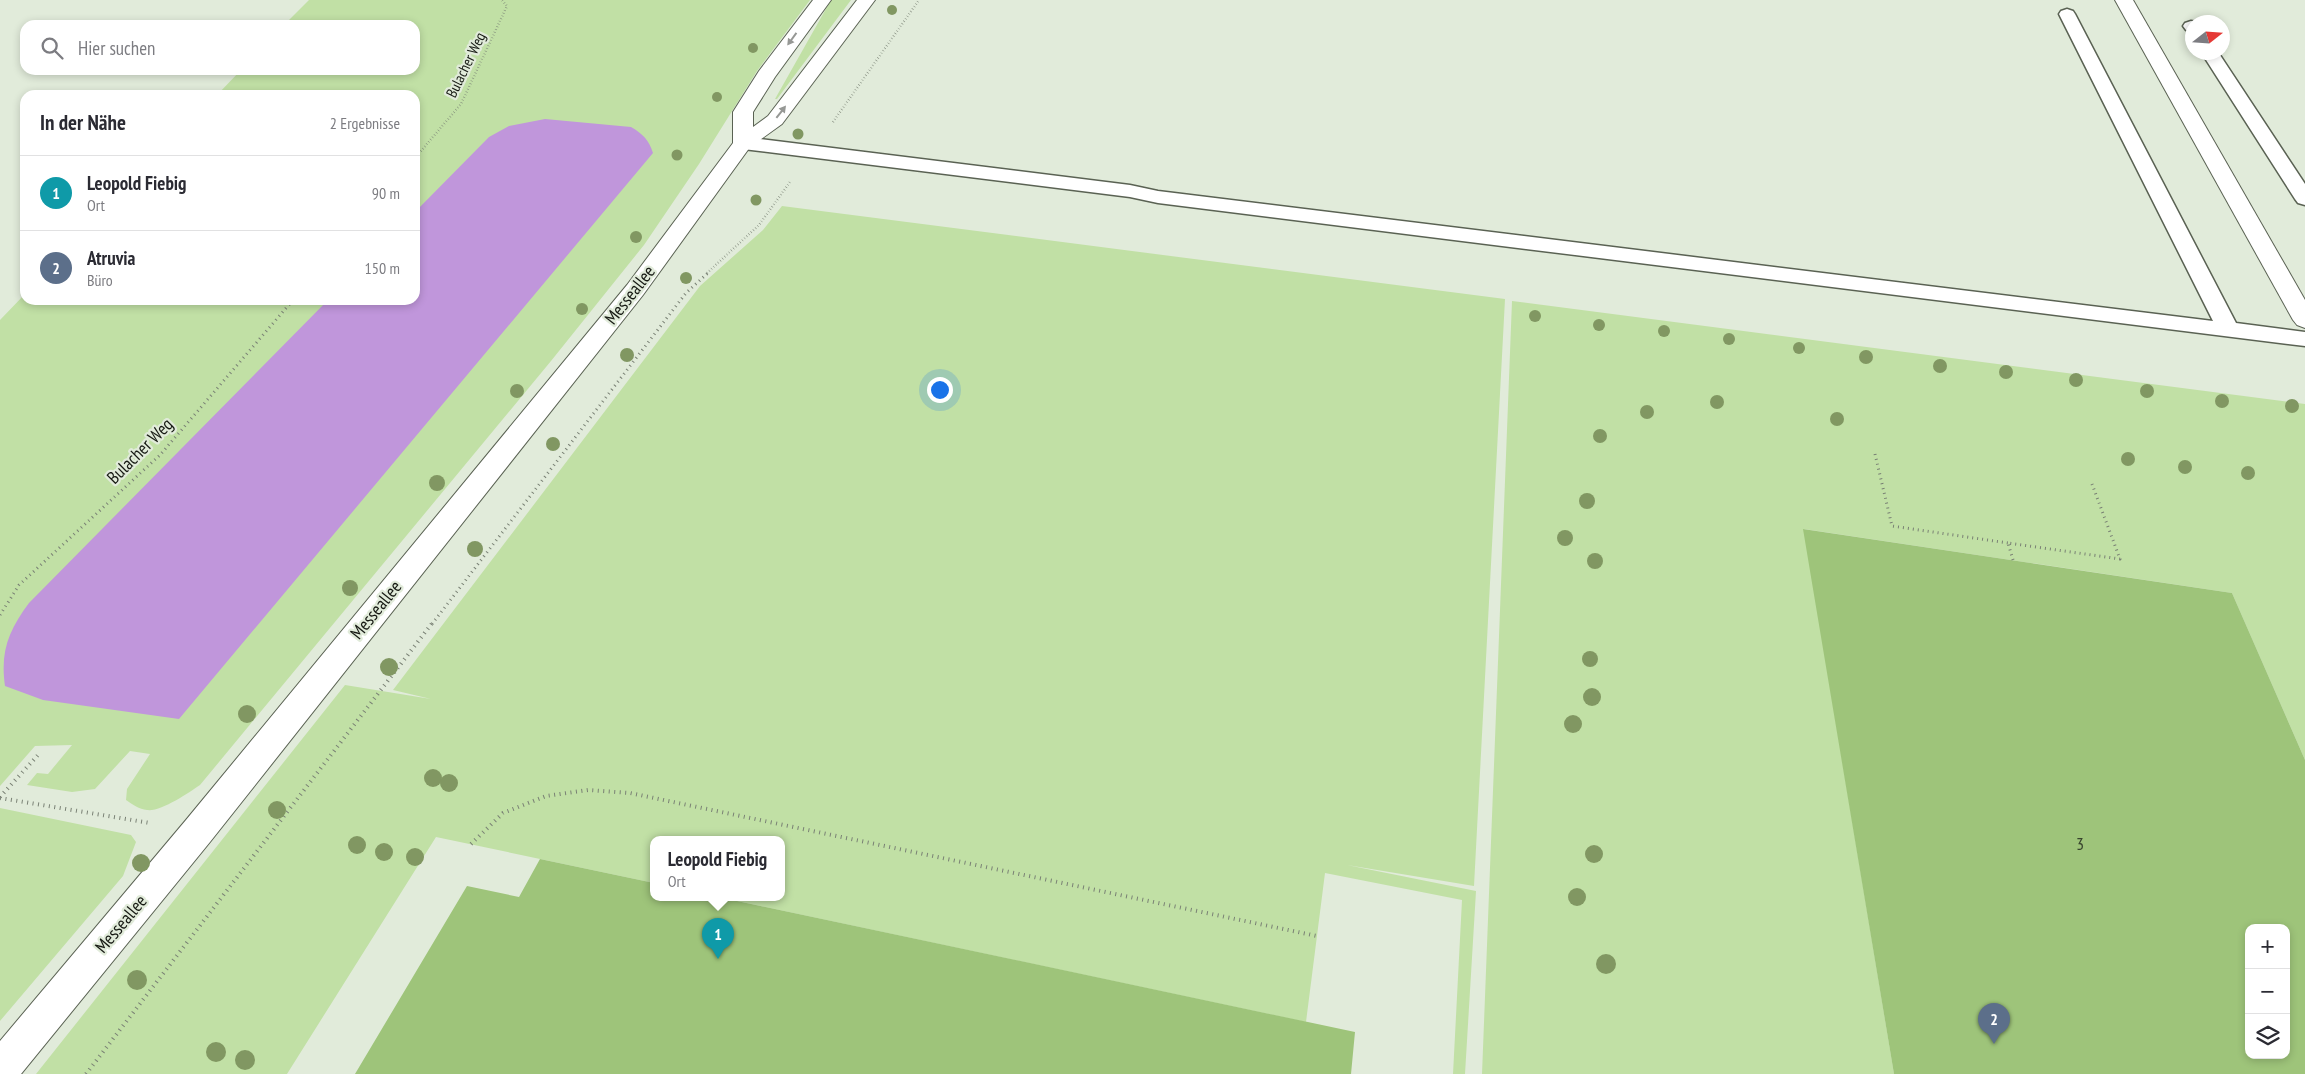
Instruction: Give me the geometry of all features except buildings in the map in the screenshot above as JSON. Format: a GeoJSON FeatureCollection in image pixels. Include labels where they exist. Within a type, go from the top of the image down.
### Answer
{"type":"FeatureCollection","features":[{"type":"Feature","properties":{"kind":"street"},"geometry":{"type":"LineString","coordinates":[[743,143],[744,112],[766,75],[822,0]]}},
{"type":"Feature","properties":{"kind":"street","name":"Messeallee"},"geometry":{"type":"LineString","coordinates":[[0,1070],[198,831],[635,290],[743,143],[775,120],[866,0]]}},
{"type":"Feature","properties":{"kind":"street"},"geometry":{"type":"LineString","coordinates":[[2124,0],[2305,320]]}},
{"type":"Feature","properties":{"kind":"lane"},"geometry":{"type":"LineString","coordinates":[[2067,14],[2228,329]]}},
{"type":"Feature","properties":{"kind":"lane"},"geometry":{"type":"LineString","coordinates":[[2214,60],[2305,200]]}},
{"type":"Feature","properties":{"kind":"lane"},"geometry":{"type":"LineString","coordinates":[[743,143],[812,150],[1130,191],[1158,197],[2305,339]]}},
{"type":"Feature","properties":{"kind":"path","name":"Bulacher Weg"},"geometry":{"type":"LineString","coordinates":[[420,152],[461,104],[507,6],[502,0]]}},
{"type":"Feature","properties":{"kind":"path"},"geometry":{"type":"LineString","coordinates":[[86,1074],[686,293],[758,225],[919,0]]}},
{"type":"Feature","properties":{"kind":"path","name":"Bulacher Weg"},"geometry":{"type":"LineString","coordinates":[[0,615],[19,585],[160,455],[289,305]]}},
{"type":"Feature","properties":{"kind":"path"},"geometry":{"type":"LineString","coordinates":[[1875,454],[1892,526],[2120,559],[2092,484]]}},
{"type":"Feature","properties":{"kind":"path"},"geometry":{"type":"LineString","coordinates":[[2008,543],[2013,560]]}},
{"type":"Feature","properties":{"kind":"path"},"geometry":{"type":"LineString","coordinates":[[0,798],[38,754]]}},
{"type":"Feature","properties":{"kind":"path"},"geometry":{"type":"LineString","coordinates":[[471,844],[503,813],[546,796],[588,790],[630,793],[1317,936]]}},
{"type":"Feature","properties":{"kind":"path"},"geometry":{"type":"LineString","coordinates":[[0,798],[198,831]]}},
{"type":"Feature","properties":{"kind":"green space"},"geometry":{"type":"Polygon","coordinates":[[[309,0],[810,0],[757,71],[699,164],[644,245],[551,361],[200,785],[160,808],[153,810],[141,809],[126,800],[127,789],[150,754],[130,751],[95,789],[72,792],[27,785],[37,773],[48,774],[72,745],[35,746],[0,786],[0,320],[20,299],[20,305],[420,305],[420,90],[222,90],[236,75],[420,75],[420,20],[289,20],[309,0]]]}},
{"type":"Feature","properties":{"kind":"green space"},"geometry":{"type":"Polygon","coordinates":[[[831,0],[851,0],[777,99],[775,99],[831,0]]]}},
{"type":"Feature","properties":{"kind":"green space"},"geometry":{"type":"Polygon","coordinates":[[[782,206],[1505,299],[1474,886],[1347,865],[1476,891],[1465,1074],[1453,1074],[1462,900],[1325,873],[1306,1022],[737,901],[785,901],[785,836],[650,836],[650,882],[436,837],[287,1074],[36,1074],[345,685],[431,699],[393,690],[700,286],[763,230],[782,206]]]}},
{"type":"Feature","properties":{"kind":"green space"},"geometry":{"type":"Polygon","coordinates":[[[1512,301],[2305,404],[2305,760],[2232,593],[1804,529],[1894,1074],[1482,1074],[1512,301]]]}},
{"type":"Feature","properties":{"kind":"green space"},"geometry":{"type":"Polygon","coordinates":[[[0,808],[131,835],[136,842],[123,876],[0,1021],[0,808]]]}},
{"type":"Feature","properties":{"kind":"shaded area"},"geometry":{"type":"Polygon","coordinates":[[[545,119],[631,127],[645,138],[650,144],[653,153],[179,719],[43,700],[5,686],[5,651],[16,622],[29,603],[323,305],[420,305],[420,207],[489,137],[509,126],[545,119]]]}},
{"type":"Feature","properties":{"kind":"place","name":"Leopold Fiebig"},"geometry":{"type":"Point","coordinates":[718,959]}},
{"type":"Feature","properties":{"kind":"place","name":"Atruvia"},"geometry":{"type":"Point","coordinates":[1994,1044]}}]}
